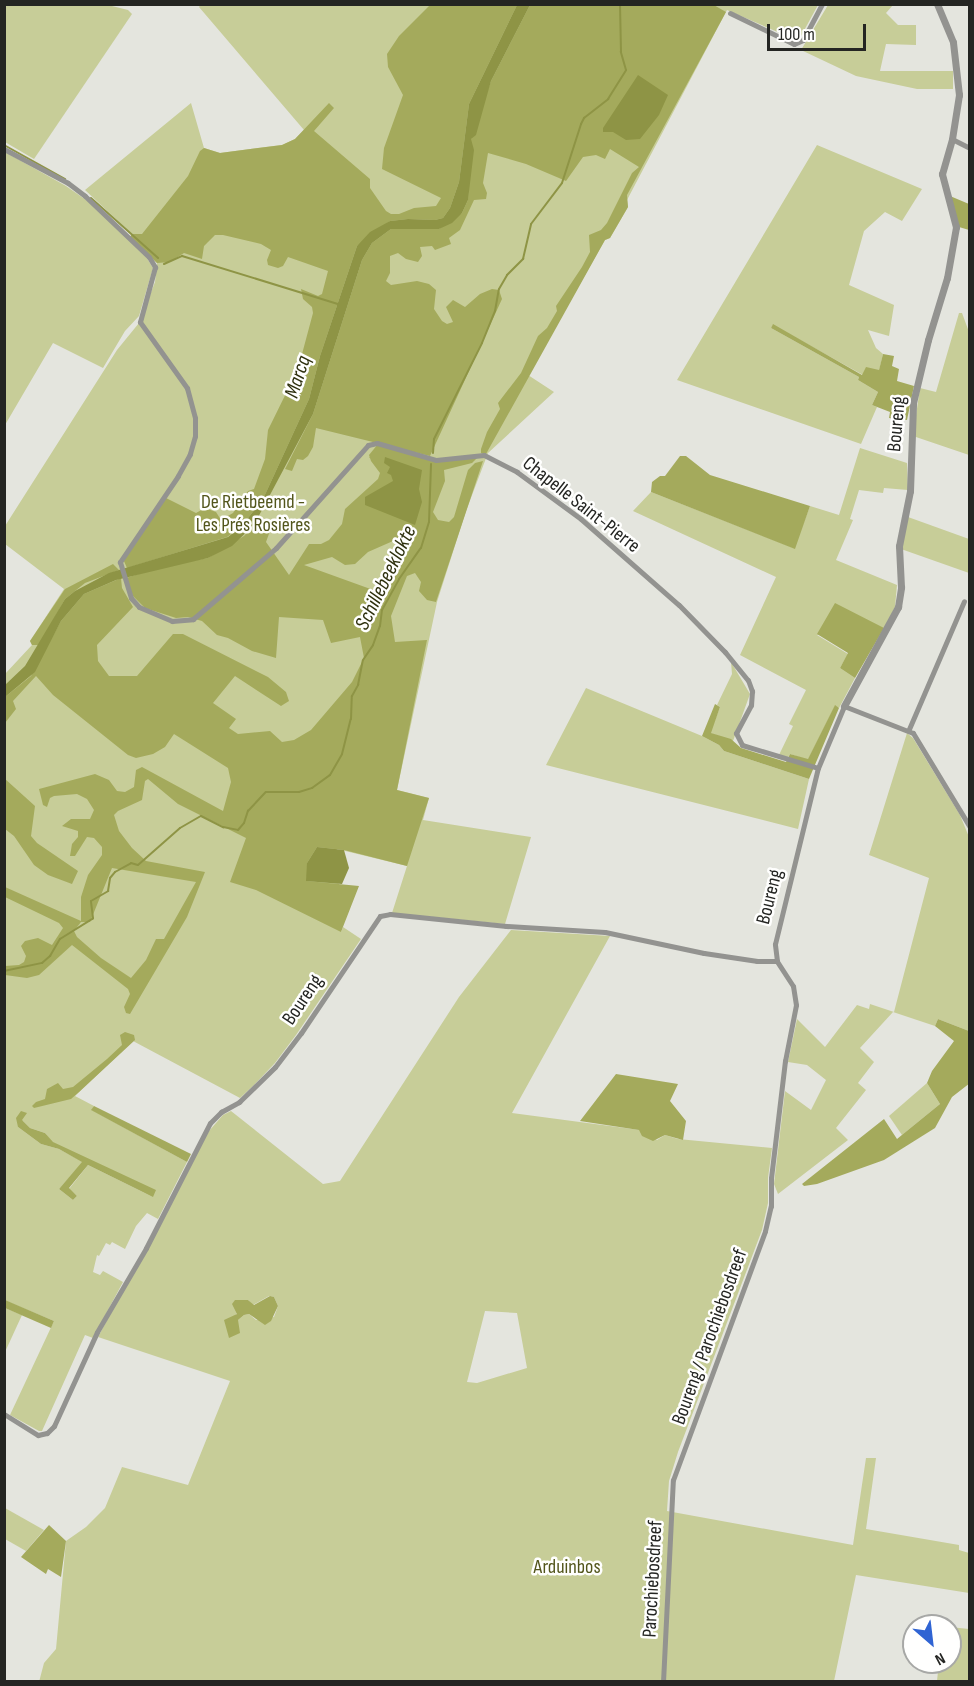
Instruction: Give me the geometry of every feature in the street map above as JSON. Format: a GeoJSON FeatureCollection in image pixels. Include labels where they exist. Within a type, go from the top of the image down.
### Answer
{"type":"FeatureCollection","features":[{"type":"Feature","properties":{"kind":"street"},"geometry":{"type":"LineString","coordinates":[[730,13],[794,44],[803,40],[822,4]]}},
{"type":"Feature","properties":{"kind":"street","name":"Boureng"},"geometry":{"type":"LineString","coordinates":[[4,1414],[33,1432],[43,1435],[54,1426],[98,1332],[146,1248],[210,1123],[220,1112],[239,1102],[275,1067],[301,1033],[380,916],[386,914],[506,926],[605,932],[704,953],[757,961],[777,960],[775,944],[818,768],[844,705],[890,626],[900,599],[899,546],[910,491],[913,403],[928,340],[947,278],[956,227],[942,174],[952,139],[959,95],[953,42],[937,4]]}},
{"type":"Feature","properties":{"kind":"street"},"geometry":{"type":"LineString","coordinates":[[952,139],[969,148]]}},
{"type":"Feature","properties":{"kind":"street","name":"Chapelle Saint-Pierre"},"geometry":{"type":"LineString","coordinates":[[4,149],[68,183],[149,257],[156,270],[143,307],[141,327],[183,379],[191,397],[196,427],[190,454],[165,497],[125,553],[120,565],[126,587],[139,607],[153,615],[182,622],[193,619],[276,548],[368,445],[377,443],[436,460],[484,455],[522,476],[581,519],[679,605],[725,652],[748,680],[753,694],[751,705],[736,733],[742,745],[818,768]]}},
{"type":"Feature","properties":{"kind":"street"},"geometry":{"type":"LineString","coordinates":[[909,729],[964,601]]}},
{"type":"Feature","properties":{"kind":"street"},"geometry":{"type":"LineString","coordinates":[[844,705],[909,729],[940,774],[969,827]]}},
{"type":"Feature","properties":{"kind":"street","name":"Boureng / Parochiebosdreef"},"geometry":{"type":"LineString","coordinates":[[674,1477],[765,1231],[771,1206],[771,1178],[785,1061],[796,1005],[793,986],[777,960]]}},
{"type":"Feature","properties":{"kind":"street","name":"Parochiebosdreef"},"geometry":{"type":"LineString","coordinates":[[663,1682],[674,1477]]}},
{"type":"Feature","properties":{"kind":"green space","name":"De Rietbeemd - Les Prés Rosières"},"geometry":{"type":"Polygon","coordinates":[[[201,4],[818,5],[801,36],[794,39],[727,10],[627,200],[628,207],[610,238],[605,240],[528,375],[554,392],[488,453],[466,511],[437,602],[397,790],[429,798],[423,820],[531,837],[505,924],[392,913],[407,866],[337,849],[341,932],[343,927],[361,939],[296,1035],[275,1063],[254,1085],[240,1098],[133,1041],[75,1096],[94,1106],[92,1110],[187,1162],[158,1219],[147,1213],[136,1226],[125,1249],[112,1242],[110,1245],[106,1243],[99,1256],[97,1255],[93,1272],[100,1275],[103,1271],[123,1282],[93,1338],[85,1335],[42,1431],[39,1431],[10,1415],[54,1321],[6,1301],[5,1303],[5,674],[32,645],[30,641],[64,589],[5,544],[5,526],[117,350],[139,323],[155,282],[157,263],[130,237],[132,234],[85,190],[191,103],[204,148],[220,153],[282,145],[295,139],[304,130],[199,7],[201,4]],[[23,1121],[18,1127],[41,1144],[59,1149],[83,1162],[59,1189],[73,1200],[77,1196],[69,1189],[88,1165],[153,1197],[52,1142],[45,1133],[30,1128],[23,1121]]]}},
{"type":"Feature","properties":{"kind":"green space"},"geometry":{"type":"Polygon","coordinates":[[[4,5],[108,5],[128,10],[132,14],[34,159],[5,142],[4,5]]]}},
{"type":"Feature","properties":{"kind":"green space"},"geometry":{"type":"Polygon","coordinates":[[[828,5],[893,5],[886,13],[898,25],[916,25],[916,45],[886,44],[880,71],[953,71],[953,89],[917,89],[856,76],[801,50],[828,5]]]}},
{"type":"Feature","properties":{"kind":"green space"},"geometry":{"type":"Polygon","coordinates":[[[817,145],[922,189],[902,221],[885,212],[864,231],[849,285],[894,305],[889,336],[868,330],[876,348],[883,354],[879,371],[863,375],[773,325],[771,328],[859,377],[858,380],[878,392],[872,405],[877,407],[861,444],[677,380],[817,145]]]}},
{"type":"Feature","properties":{"kind":"green space"},"geometry":{"type":"Polygon","coordinates":[[[5,152],[66,186],[89,202],[145,255],[153,268],[139,316],[125,331],[103,368],[53,343],[5,425],[5,152]]]}},
{"type":"Feature","properties":{"kind":"green space"},"geometry":{"type":"Polygon","coordinates":[[[959,313],[962,313],[969,332],[969,455],[913,436],[920,388],[936,392],[959,313]]]}},
{"type":"Feature","properties":{"kind":"green space"},"geometry":{"type":"Polygon","coordinates":[[[860,448],[907,463],[908,490],[884,488],[883,493],[859,490],[850,519],[853,520],[836,560],[897,585],[895,607],[884,628],[817,635],[848,654],[840,668],[855,678],[839,708],[835,706],[808,760],[790,754],[788,757],[779,755],[793,726],[789,724],[806,690],[740,655],[776,577],[633,511],[651,492],[794,548],[810,506],[839,515],[860,448]]]}},
{"type":"Feature","properties":{"kind":"green space"},"geometry":{"type":"Polygon","coordinates":[[[908,517],[969,539],[969,573],[901,549],[908,517]]]}},
{"type":"Feature","properties":{"kind":"green space"},"geometry":{"type":"Polygon","coordinates":[[[731,662],[750,694],[733,741],[710,733],[720,707],[717,705],[732,674],[731,662]]]}},
{"type":"Feature","properties":{"kind":"green space"},"geometry":{"type":"Polygon","coordinates":[[[586,688],[702,736],[719,745],[724,751],[809,779],[798,829],[546,765],[586,688]]]}},
{"type":"Feature","properties":{"kind":"green space"},"geometry":{"type":"Polygon","coordinates":[[[907,733],[913,738],[960,815],[969,837],[969,1031],[938,1019],[935,1026],[893,1012],[860,1048],[874,1062],[858,1083],[866,1090],[836,1128],[848,1140],[778,1194],[774,1184],[785,1091],[811,1110],[826,1080],[807,1065],[788,1062],[797,1019],[825,1047],[857,1005],[869,1009],[870,1004],[894,1012],[929,878],[869,855],[907,733]]]}},
{"type":"Feature","properties":{"kind":"green space","name":"Arduinbos"},"geometry":{"type":"Polygon","coordinates":[[[511,930],[610,936],[512,1113],[640,1130],[657,1140],[665,1135],[678,1139],[772,1148],[768,1178],[768,1203],[762,1230],[678,1452],[669,1481],[667,1511],[853,1545],[866,1458],[876,1458],[866,1529],[959,1545],[959,1550],[969,1553],[969,1593],[856,1575],[834,1681],[39,1682],[44,1663],[56,1649],[66,1541],[86,1527],[105,1508],[122,1467],[188,1485],[230,1381],[98,1337],[209,1131],[223,1115],[231,1111],[323,1184],[340,1181],[459,997],[511,930]],[[269,1296],[253,1305],[248,1300],[234,1317],[238,1328],[238,1320],[244,1315],[249,1314],[256,1320],[274,1317],[278,1306],[274,1297],[269,1296]],[[485,1311],[467,1382],[477,1383],[527,1368],[517,1313],[485,1311]]]}},
{"type":"Feature","properties":{"kind":"green space"},"geometry":{"type":"Polygon","coordinates":[[[927,1083],[940,1104],[902,1135],[889,1116],[927,1083]]]}},
{"type":"Feature","properties":{"kind":"green space"},"geometry":{"type":"Polygon","coordinates":[[[5,1308],[22,1315],[5,1352],[5,1308]]]}},
{"type":"Feature","properties":{"kind":"green space"},"geometry":{"type":"Polygon","coordinates":[[[5,1508],[44,1530],[26,1551],[5,1539],[5,1508]]]}},
{"type":"Feature","properties":{"kind":"green space"},"geometry":{"type":"Polygon","coordinates":[[[962,1628],[969,1629],[969,1681],[937,1681],[938,1674],[962,1674],[962,1628]]]}},
{"type":"Feature","properties":{"kind":"shaded area"},"geometry":{"type":"Polygon","coordinates":[[[712,4],[726,12],[627,195],[628,207],[610,238],[605,240],[486,454],[481,453],[481,449],[487,432],[500,409],[498,403],[521,373],[538,336],[547,328],[557,311],[556,306],[582,267],[590,252],[589,235],[601,230],[607,223],[632,173],[639,167],[610,149],[605,159],[596,155],[583,157],[566,181],[526,164],[488,153],[483,183],[487,193],[486,199],[474,200],[460,230],[449,238],[451,244],[435,250],[432,246],[420,247],[422,256],[418,262],[406,259],[398,253],[390,256],[390,273],[386,281],[391,285],[417,281],[429,284],[436,290],[434,309],[442,321],[447,324],[453,322],[446,307],[453,300],[465,307],[480,294],[492,289],[499,290],[502,299],[430,456],[316,428],[313,447],[308,456],[303,460],[297,459],[292,471],[285,469],[313,414],[362,260],[372,243],[391,229],[439,229],[462,213],[468,200],[471,139],[491,81],[530,5],[712,4]]]}},
{"type":"Feature","properties":{"kind":"shaded area"},"geometry":{"type":"Polygon","coordinates":[[[430,5],[517,5],[469,104],[459,182],[450,208],[443,218],[435,220],[390,221],[357,246],[320,356],[309,399],[263,499],[241,527],[227,537],[127,568],[123,559],[129,548],[166,498],[196,513],[205,508],[216,512],[221,520],[233,513],[248,491],[254,489],[265,459],[268,430],[298,369],[313,313],[312,307],[303,299],[301,289],[318,296],[322,294],[328,271],[288,257],[283,266],[278,268],[268,265],[267,260],[271,250],[261,244],[223,235],[215,235],[204,246],[202,259],[184,253],[170,262],[157,263],[130,237],[132,234],[142,234],[188,176],[200,151],[204,148],[220,153],[282,145],[295,139],[329,103],[334,108],[314,131],[370,179],[370,188],[386,211],[399,214],[414,208],[436,206],[441,198],[382,169],[384,148],[403,95],[388,67],[387,54],[399,36],[430,5]]]}},
{"type":"Feature","properties":{"kind":"shaded area"},"geometry":{"type":"Polygon","coordinates":[[[517,5],[530,5],[491,81],[476,135],[471,139],[474,150],[468,200],[462,213],[452,223],[439,229],[391,229],[372,243],[362,260],[313,414],[254,525],[232,546],[208,558],[116,580],[84,594],[61,621],[35,672],[5,697],[5,685],[25,666],[65,599],[75,591],[109,573],[228,537],[241,527],[263,499],[309,399],[320,356],[357,246],[370,232],[390,221],[435,220],[443,218],[450,208],[459,182],[469,104],[517,5]]]}},
{"type":"Feature","properties":{"kind":"shaded area"},"geometry":{"type":"Polygon","coordinates":[[[638,75],[668,95],[659,115],[640,139],[626,140],[613,132],[603,132],[603,128],[638,75]]]}},
{"type":"Feature","properties":{"kind":"shaded area"},"geometry":{"type":"Polygon","coordinates":[[[950,196],[969,204],[969,230],[959,227],[950,196]]]}},
{"type":"Feature","properties":{"kind":"shaded area"},"geometry":{"type":"Polygon","coordinates":[[[773,324],[862,375],[866,367],[879,370],[883,354],[894,356],[892,366],[899,369],[897,381],[914,386],[907,420],[889,418],[890,412],[872,405],[878,392],[858,380],[859,377],[771,328],[773,324]]]}},
{"type":"Feature","properties":{"kind":"shaded area"},"geometry":{"type":"Polygon","coordinates":[[[378,444],[428,460],[478,457],[472,463],[444,470],[445,481],[433,512],[438,520],[449,522],[454,517],[468,470],[475,463],[483,461],[436,602],[427,600],[419,591],[421,582],[415,573],[407,576],[391,616],[395,642],[427,640],[397,790],[429,798],[407,866],[344,850],[317,847],[307,863],[307,881],[359,886],[341,932],[256,890],[230,882],[246,838],[178,804],[148,779],[145,781],[142,800],[114,815],[119,831],[146,861],[205,872],[187,917],[130,1014],[126,1013],[124,1007],[130,994],[128,989],[72,945],[39,975],[27,978],[5,975],[5,966],[19,965],[24,962],[26,956],[21,946],[25,941],[38,938],[52,945],[63,928],[59,923],[5,897],[5,887],[81,921],[81,897],[88,875],[102,855],[102,847],[94,838],[87,837],[75,856],[70,856],[72,844],[78,837],[78,831],[62,826],[71,819],[90,819],[94,810],[87,799],[77,794],[54,796],[50,798],[47,807],[43,805],[39,789],[95,774],[109,780],[117,791],[125,792],[134,787],[136,770],[142,767],[223,811],[231,782],[228,768],[174,734],[165,747],[153,754],[136,758],[128,755],[53,695],[36,676],[13,701],[16,709],[5,723],[5,697],[31,676],[61,621],[84,594],[121,578],[122,588],[133,607],[97,645],[98,661],[109,676],[137,676],[173,634],[183,634],[268,677],[286,692],[289,701],[281,706],[235,676],[213,703],[236,719],[229,728],[238,734],[270,731],[282,742],[294,740],[311,730],[352,682],[364,658],[360,637],[331,643],[323,620],[279,617],[276,658],[252,651],[228,638],[217,635],[202,621],[188,617],[176,618],[145,608],[133,596],[126,578],[164,566],[208,558],[244,536],[254,525],[257,529],[263,523],[270,531],[266,542],[289,575],[309,544],[321,544],[329,540],[342,524],[345,509],[378,479],[380,473],[369,455],[378,444]],[[393,541],[368,552],[355,564],[345,565],[332,557],[304,565],[376,591],[391,583],[399,562],[400,542],[393,541]],[[112,868],[90,922],[81,922],[74,931],[77,937],[101,958],[131,978],[146,960],[156,939],[164,939],[196,882],[112,868]]]}},
{"type":"Feature","properties":{"kind":"shaded area"},"geometry":{"type":"Polygon","coordinates":[[[680,456],[686,456],[710,475],[810,506],[795,549],[651,492],[652,482],[660,476],[665,476],[680,456]]]}},
{"type":"Feature","properties":{"kind":"shaded area"},"geometry":{"type":"Polygon","coordinates":[[[385,457],[422,470],[419,489],[422,502],[415,525],[365,505],[365,497],[393,481],[391,475],[387,473],[390,467],[384,463],[385,457]]]}},
{"type":"Feature","properties":{"kind":"shaded area"},"geometry":{"type":"Polygon","coordinates":[[[113,564],[119,570],[85,583],[65,599],[39,645],[32,645],[30,641],[65,589],[113,564]]]}},
{"type":"Feature","properties":{"kind":"shaded area"},"geometry":{"type":"Polygon","coordinates":[[[835,603],[884,628],[855,678],[840,668],[848,653],[817,634],[835,603]]]}},
{"type":"Feature","properties":{"kind":"shaded area"},"geometry":{"type":"Polygon","coordinates":[[[715,704],[720,707],[711,733],[731,739],[741,748],[786,762],[790,754],[808,759],[835,705],[839,708],[809,779],[724,751],[719,745],[702,736],[715,704]]]}},
{"type":"Feature","properties":{"kind":"shaded area"},"geometry":{"type":"Polygon","coordinates":[[[4,778],[35,806],[31,836],[37,843],[78,871],[72,884],[48,875],[34,865],[14,836],[5,829],[4,778]]]}},
{"type":"Feature","properties":{"kind":"shaded area"},"geometry":{"type":"Polygon","coordinates":[[[317,847],[344,850],[349,868],[342,884],[306,881],[307,863],[317,847]]]}},
{"type":"Feature","properties":{"kind":"shaded area"},"geometry":{"type":"Polygon","coordinates":[[[938,1019],[969,1031],[970,1083],[952,1097],[935,1128],[884,1160],[817,1184],[804,1186],[802,1184],[884,1119],[897,1139],[940,1104],[927,1083],[932,1071],[954,1041],[935,1026],[938,1019]]]}},
{"type":"Feature","properties":{"kind":"shaded area"},"geometry":{"type":"Polygon","coordinates":[[[125,1032],[134,1035],[135,1040],[71,1099],[34,1108],[32,1106],[45,1099],[47,1089],[58,1083],[63,1089],[73,1087],[122,1045],[120,1035],[125,1032]]]}},
{"type":"Feature","properties":{"kind":"shaded area"},"geometry":{"type":"Polygon","coordinates":[[[616,1074],[678,1084],[670,1101],[686,1121],[683,1140],[665,1135],[653,1141],[642,1136],[639,1130],[580,1121],[616,1074]]]}},
{"type":"Feature","properties":{"kind":"shaded area"},"geometry":{"type":"Polygon","coordinates":[[[94,1106],[191,1154],[187,1162],[91,1110],[94,1106]]]}},
{"type":"Feature","properties":{"kind":"shaded area"},"geometry":{"type":"Polygon","coordinates":[[[21,1111],[27,1113],[22,1120],[30,1128],[45,1133],[53,1142],[156,1190],[153,1197],[88,1165],[69,1188],[77,1196],[73,1200],[59,1189],[82,1162],[59,1149],[41,1144],[18,1127],[16,1118],[21,1111]]]}},
{"type":"Feature","properties":{"kind":"shaded area"},"geometry":{"type":"Polygon","coordinates":[[[270,1296],[274,1297],[278,1306],[271,1321],[265,1325],[249,1314],[244,1315],[238,1320],[240,1333],[229,1338],[224,1320],[237,1314],[232,1304],[235,1300],[248,1300],[254,1305],[270,1296]]]}},
{"type":"Feature","properties":{"kind":"shaded area"},"geometry":{"type":"Polygon","coordinates":[[[5,1300],[54,1321],[51,1328],[5,1308],[5,1300]]]}},
{"type":"Feature","properties":{"kind":"shaded area"},"geometry":{"type":"Polygon","coordinates":[[[49,1525],[66,1541],[61,1577],[48,1569],[46,1574],[21,1557],[49,1525]]]}},
{"type":"Feature","properties":{"kind":"waterway","name":"Schillebeeklokte"},"geometry":{"type":"LineString","coordinates":[[433,453],[434,439],[482,343],[495,311],[499,289],[507,275],[523,259],[531,224],[562,183],[584,118],[608,99],[626,70],[621,52],[620,4]]}},
{"type":"Feature","properties":{"kind":"waterway"},"geometry":{"type":"LineString","coordinates":[[4,145],[65,179]]}},
{"type":"Feature","properties":{"kind":"waterway"},"geometry":{"type":"LineString","coordinates":[[91,198],[158,258]]}},
{"type":"Feature","properties":{"kind":"waterway"},"geometry":{"type":"LineString","coordinates":[[164,264],[182,256],[338,304]]}},
{"type":"Feature","properties":{"kind":"waterway","name":"Schillebeeklokte"},"geometry":{"type":"LineString","coordinates":[[4,971],[42,963],[50,956],[60,939],[93,918],[91,901],[108,891],[110,878],[115,872],[131,863],[138,865],[180,828],[201,816],[223,827],[238,830],[244,823],[248,811],[266,792],[299,792],[312,788],[330,775],[342,754],[351,719],[352,696],[358,685],[363,660],[373,645],[380,626],[382,610],[399,579],[421,548],[429,522],[431,464]]}},
{"type":"Feature","properties":{"kind":"water label","name":"Marcq"},"geometry":{"type":"Point","coordinates":[298,377]}}]}
